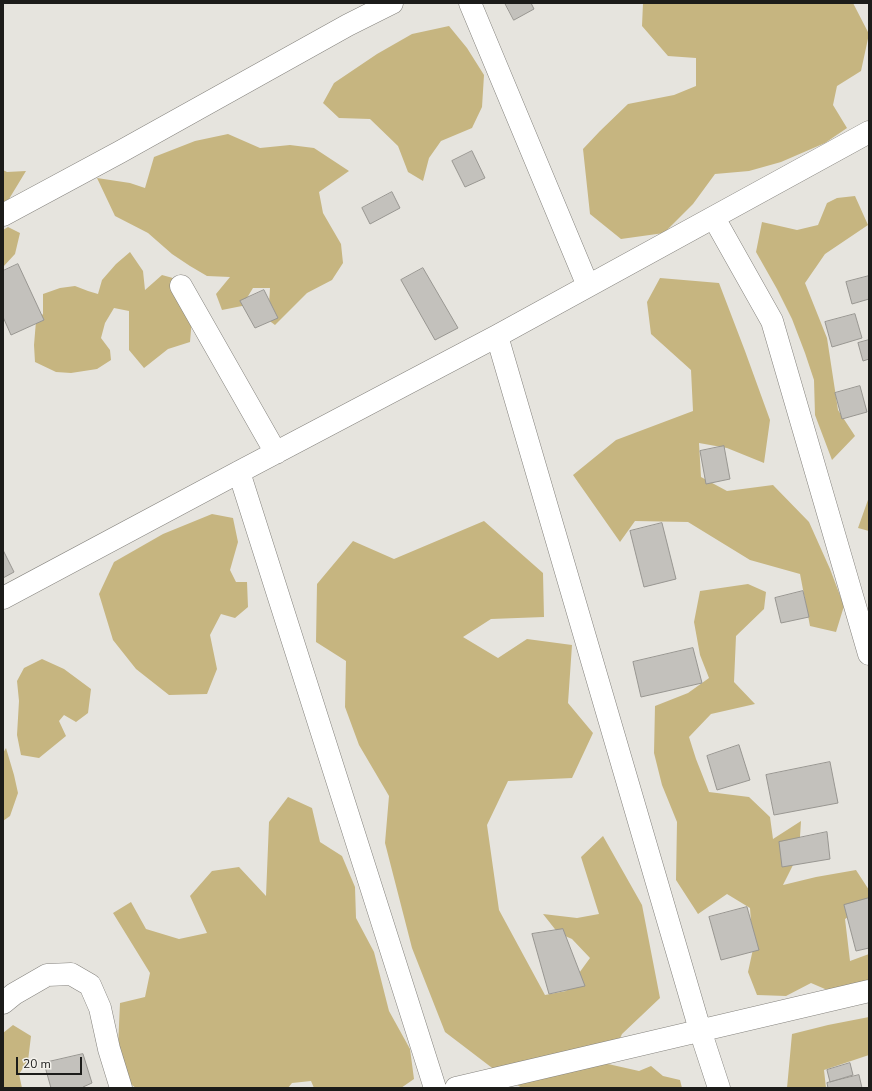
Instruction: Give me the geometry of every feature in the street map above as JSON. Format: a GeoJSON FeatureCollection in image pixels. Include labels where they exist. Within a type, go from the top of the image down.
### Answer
{"type":"FeatureCollection","features":[{"type":"Feature","properties":{"kind":"street"},"geometry":{"type":"LineString","coordinates":[[3,215],[120,152],[348,25],[392,3]]}},
{"type":"Feature","properties":{"kind":"street"},"geometry":{"type":"LineString","coordinates":[[470,3],[588,286]]}},
{"type":"Feature","properties":{"kind":"street"},"geometry":{"type":"LineString","coordinates":[[3,598],[497,336],[869,132]]}},
{"type":"Feature","properties":{"kind":"street"},"geometry":{"type":"LineString","coordinates":[[714,218],[772,321],[869,654]]}},
{"type":"Feature","properties":{"kind":"street"},"geometry":{"type":"LineString","coordinates":[[181,286],[276,452]]}},
{"type":"Feature","properties":{"kind":"street"},"geometry":{"type":"LineString","coordinates":[[497,336],[700,1030],[719,1088]]}},
{"type":"Feature","properties":{"kind":"street"},"geometry":{"type":"LineString","coordinates":[[239,472],[436,1088]]}},
{"type":"Feature","properties":{"kind":"street"},"geometry":{"type":"LineString","coordinates":[[3,1003],[14,994],[47,975],[72,974],[90,985],[100,1008],[109,1049],[121,1088]]}},
{"type":"Feature","properties":{"kind":"street"},"geometry":{"type":"LineString","coordinates":[[456,1088],[869,991]]}},
{"type":"Feature","properties":{"kind":"shaded area"},"geometry":{"type":"Polygon","coordinates":[[[643,3],[853,3],[869,34],[861,71],[837,86],[833,105],[847,128],[825,143],[781,162],[749,171],[715,174],[693,204],[664,233],[621,239],[590,214],[583,149],[628,104],[674,95],[696,86],[696,58],[668,56],[642,26],[643,3]]]}},
{"type":"Feature","properties":{"kind":"shaded area"},"geometry":{"type":"Polygon","coordinates":[[[449,26],[467,48],[484,75],[482,107],[472,128],[441,141],[429,158],[423,181],[408,172],[398,146],[370,119],[339,118],[323,103],[334,83],[377,54],[412,34],[449,26]]]}},
{"type":"Feature","properties":{"kind":"shaded area"},"geometry":{"type":"Polygon","coordinates":[[[228,134],[260,148],[290,145],[314,148],[349,171],[319,192],[323,213],[341,244],[343,263],[332,280],[307,293],[275,325],[263,316],[269,304],[270,288],[253,288],[242,306],[222,310],[216,294],[230,277],[207,276],[172,254],[148,233],[115,216],[97,178],[130,183],[145,188],[154,157],[195,141],[228,134]]]}},
{"type":"Feature","properties":{"kind":"shaded area"},"geometry":{"type":"Polygon","coordinates":[[[3,170],[7,172],[26,171],[9,199],[3,202],[3,170]]]}},
{"type":"Feature","properties":{"kind":"shaded area"},"geometry":{"type":"Polygon","coordinates":[[[855,196],[868,225],[825,254],[805,283],[827,338],[838,410],[855,436],[832,460],[815,415],[814,380],[805,353],[792,319],[756,252],[762,222],[797,230],[818,225],[827,203],[837,198],[855,196]]]}},
{"type":"Feature","properties":{"kind":"shaded area"},"geometry":{"type":"Polygon","coordinates":[[[8,227],[20,233],[15,254],[3,267],[3,230],[8,227]]]}},
{"type":"Feature","properties":{"kind":"shaded area"},"geometry":{"type":"Polygon","coordinates":[[[130,252],[143,271],[145,290],[162,275],[180,280],[194,295],[190,342],[168,349],[144,368],[129,350],[129,311],[114,308],[105,323],[101,338],[110,350],[111,360],[97,369],[71,373],[56,372],[35,362],[34,345],[36,321],[43,314],[43,294],[60,288],[75,286],[98,294],[102,280],[116,264],[130,252]]]}},
{"type":"Feature","properties":{"kind":"shaded area"},"geometry":{"type":"Polygon","coordinates":[[[660,278],[719,283],[770,420],[764,463],[727,448],[699,443],[701,477],[727,491],[773,485],[809,522],[830,569],[844,606],[836,632],[810,626],[800,574],[750,560],[688,522],[635,521],[620,542],[573,475],[616,440],[693,411],[691,370],[651,334],[647,302],[660,278]]]}},
{"type":"Feature","properties":{"kind":"shaded area"},"geometry":{"type":"Polygon","coordinates":[[[869,497],[869,531],[858,528],[869,497]]]}},
{"type":"Feature","properties":{"kind":"shaded area"},"geometry":{"type":"Polygon","coordinates":[[[212,514],[233,518],[238,542],[230,570],[236,582],[247,582],[248,607],[235,618],[221,614],[210,635],[217,669],[207,694],[169,695],[136,669],[113,640],[99,594],[114,562],[163,534],[212,514]]]}},
{"type":"Feature","properties":{"kind":"shaded area"},"geometry":{"type":"Polygon","coordinates":[[[484,521],[543,573],[544,617],[491,619],[463,637],[498,658],[527,639],[572,645],[568,703],[593,733],[572,778],[508,781],[487,825],[499,910],[545,995],[566,991],[590,958],[572,939],[558,933],[543,914],[577,918],[599,914],[581,857],[603,836],[642,905],[660,998],[622,1034],[608,1064],[639,1071],[651,1066],[663,1076],[680,1080],[682,1088],[522,1088],[504,1077],[445,1032],[412,948],[385,843],[389,796],[359,745],[345,707],[346,661],[316,642],[317,584],[353,541],[394,559],[484,521]]]}},
{"type":"Feature","properties":{"kind":"shaded area"},"geometry":{"type":"Polygon","coordinates":[[[748,584],[766,592],[764,609],[736,636],[734,682],[755,704],[711,714],[689,737],[709,792],[749,797],[770,817],[773,839],[801,821],[799,853],[783,885],[856,870],[869,890],[869,904],[845,919],[850,961],[869,954],[869,999],[853,1001],[811,983],[786,996],[757,995],[748,972],[753,949],[750,908],[727,894],[698,914],[676,880],[677,822],[662,785],[654,753],[655,706],[688,693],[709,678],[700,655],[694,622],[700,591],[748,584]]]}},
{"type":"Feature","properties":{"kind":"shaded area"},"geometry":{"type":"Polygon","coordinates":[[[42,659],[64,669],[91,689],[88,713],[76,722],[64,715],[59,721],[66,736],[39,758],[21,755],[17,735],[19,701],[17,681],[24,668],[42,659]]]}},
{"type":"Feature","properties":{"kind":"shaded area"},"geometry":{"type":"Polygon","coordinates":[[[6,748],[18,793],[10,816],[3,821],[3,753],[6,748]]]}},
{"type":"Feature","properties":{"kind":"shaded area"},"geometry":{"type":"Polygon","coordinates":[[[288,797],[312,808],[320,842],[342,856],[355,887],[356,918],[374,952],[389,1011],[410,1049],[414,1079],[401,1088],[314,1088],[311,1081],[292,1083],[288,1088],[136,1088],[129,1083],[118,1047],[120,1003],[145,997],[150,973],[113,913],[131,902],[146,929],[179,939],[207,933],[190,896],[212,871],[239,867],[266,896],[269,822],[288,797]]]}},
{"type":"Feature","properties":{"kind":"shaded area"},"geometry":{"type":"Polygon","coordinates":[[[869,1017],[869,1055],[824,1070],[826,1088],[787,1088],[792,1034],[869,1017]]]}},
{"type":"Feature","properties":{"kind":"shaded area"},"geometry":{"type":"Polygon","coordinates":[[[13,1025],[31,1036],[28,1061],[19,1074],[22,1088],[3,1088],[3,1033],[13,1025]]]}},
{"type":"Feature","properties":{"kind":"building"},"geometry":{"type":"Polygon","coordinates":[[[505,3],[531,3],[534,9],[514,20],[505,3]]]}},
{"type":"Feature","properties":{"kind":"building"},"geometry":{"type":"Polygon","coordinates":[[[472,151],[485,178],[465,187],[452,161],[472,151]]]}},
{"type":"Feature","properties":{"kind":"building"},"geometry":{"type":"Polygon","coordinates":[[[392,192],[400,208],[370,224],[362,208],[392,192]]]}},
{"type":"Feature","properties":{"kind":"building"},"geometry":{"type":"Polygon","coordinates":[[[18,264],[44,320],[11,335],[3,317],[3,271],[18,264]]]}},
{"type":"Feature","properties":{"kind":"building"},"geometry":{"type":"Polygon","coordinates":[[[423,268],[458,328],[435,340],[401,280],[423,268]]]}},
{"type":"Feature","properties":{"kind":"building"},"geometry":{"type":"Polygon","coordinates":[[[869,276],[869,299],[852,304],[846,282],[869,276]]]}},
{"type":"Feature","properties":{"kind":"building"},"geometry":{"type":"Polygon","coordinates":[[[264,290],[278,318],[255,328],[240,301],[264,290]]]}},
{"type":"Feature","properties":{"kind":"building"},"geometry":{"type":"Polygon","coordinates":[[[855,314],[862,338],[832,347],[825,322],[855,314]]]}},
{"type":"Feature","properties":{"kind":"building"},"geometry":{"type":"Polygon","coordinates":[[[869,340],[869,359],[863,361],[858,343],[869,340]]]}},
{"type":"Feature","properties":{"kind":"building"},"geometry":{"type":"Polygon","coordinates":[[[860,386],[867,412],[842,419],[835,393],[860,386]]]}},
{"type":"Feature","properties":{"kind":"building"},"geometry":{"type":"Polygon","coordinates":[[[724,446],[730,479],[706,484],[700,451],[724,446]]]}},
{"type":"Feature","properties":{"kind":"building"},"geometry":{"type":"Polygon","coordinates":[[[662,523],[676,579],[644,587],[630,531],[662,523]]]}},
{"type":"Feature","properties":{"kind":"building"},"geometry":{"type":"Polygon","coordinates":[[[3,550],[14,572],[3,578],[3,550]]]}},
{"type":"Feature","properties":{"kind":"building"},"geometry":{"type":"Polygon","coordinates":[[[803,591],[809,617],[781,623],[775,598],[803,591]]]}},
{"type":"Feature","properties":{"kind":"building"},"geometry":{"type":"Polygon","coordinates":[[[693,648],[702,683],[641,697],[633,662],[693,648]]]}},
{"type":"Feature","properties":{"kind":"building"},"geometry":{"type":"Polygon","coordinates":[[[739,745],[750,780],[717,790],[707,756],[739,745]]]}},
{"type":"Feature","properties":{"kind":"building"},"geometry":{"type":"Polygon","coordinates":[[[830,762],[838,803],[774,815],[766,775],[830,762]]]}},
{"type":"Feature","properties":{"kind":"building"},"geometry":{"type":"Polygon","coordinates":[[[827,832],[830,859],[782,867],[779,842],[827,832]]]}},
{"type":"Feature","properties":{"kind":"building"},"geometry":{"type":"Polygon","coordinates":[[[869,898],[869,948],[856,951],[844,905],[869,898]]]}},
{"type":"Feature","properties":{"kind":"building"},"geometry":{"type":"Polygon","coordinates":[[[747,907],[759,950],[721,960],[709,917],[747,907]]]}},
{"type":"Feature","properties":{"kind":"building"},"geometry":{"type":"Polygon","coordinates":[[[563,929],[585,986],[549,994],[532,934],[563,929]]]}},
{"type":"Feature","properties":{"kind":"building"},"geometry":{"type":"Polygon","coordinates":[[[83,1054],[92,1083],[83,1088],[51,1088],[44,1063],[83,1054]]]}},
{"type":"Feature","properties":{"kind":"building"},"geometry":{"type":"Polygon","coordinates":[[[850,1063],[853,1075],[830,1082],[827,1070],[850,1063]]]}},
{"type":"Feature","properties":{"kind":"building"},"geometry":{"type":"Polygon","coordinates":[[[859,1075],[862,1088],[828,1088],[827,1083],[859,1075]]]}}]}
